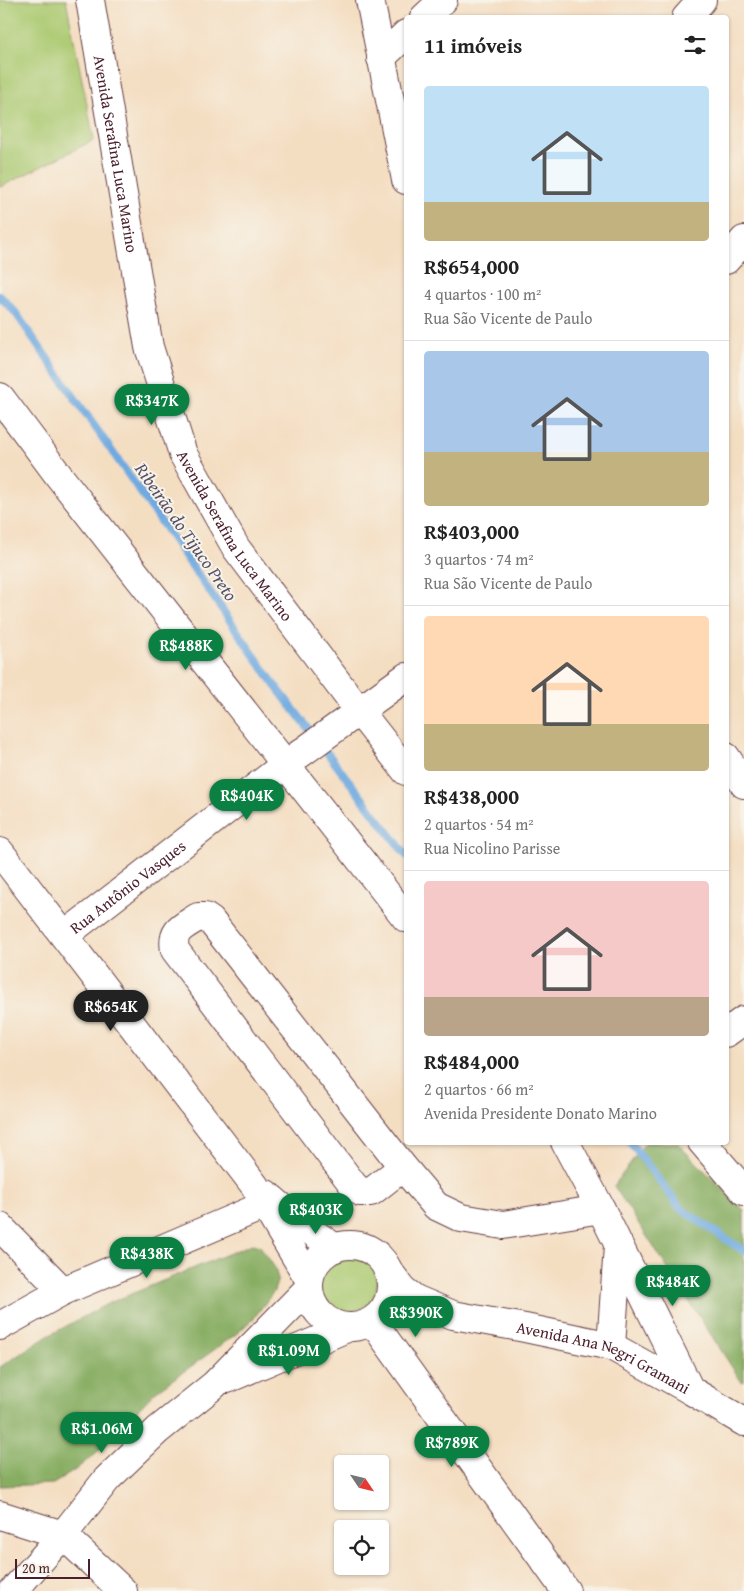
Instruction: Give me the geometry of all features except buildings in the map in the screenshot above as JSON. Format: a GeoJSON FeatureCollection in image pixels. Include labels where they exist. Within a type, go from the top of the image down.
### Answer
{"type":"FeatureCollection","features":[{"type":"Feature","properties":{"kind":"street","name":"Avenida Serafina Luca Marino"},"geometry":{"type":"LineString","coordinates":[[90,0],[149,347],[184,454],[236,548],[404,768]]}},
{"type":"Feature","properties":{"kind":"street"},"geometry":{"type":"LineString","coordinates":[[370,0],[404,170]]}},
{"type":"Feature","properties":{"kind":"street"},"geometry":{"type":"LineString","coordinates":[[427,15],[443,0]]}},
{"type":"Feature","properties":{"kind":"street"},"geometry":{"type":"LineString","coordinates":[[689,15],[702,0]]}},
{"type":"Feature","properties":{"kind":"street"},"geometry":{"type":"LineString","coordinates":[[381,58],[404,36]]}},
{"type":"Feature","properties":{"kind":"street"},"geometry":{"type":"LineString","coordinates":[[729,257],[744,240]]}},
{"type":"Feature","properties":{"kind":"street"},"geometry":{"type":"LineString","coordinates":[[0,397],[404,915]]}},
{"type":"Feature","properties":{"kind":"street","name":"Rua Antônio Vasques"},"geometry":{"type":"LineString","coordinates":[[65,935],[286,764],[404,677]]}},
{"type":"Feature","properties":{"kind":"street"},"geometry":{"type":"LineString","coordinates":[[729,762],[744,784]]}},
{"type":"Feature","properties":{"kind":"street"},"geometry":{"type":"LineString","coordinates":[[0,852],[265,1197],[309,1284],[314,1308],[329,1322],[366,1321]]}},
{"type":"Feature","properties":{"kind":"street"},"geometry":{"type":"LineString","coordinates":[[403,1167],[371,1192],[361,1192],[354,1186],[176,950],[175,933],[198,917],[205,917],[211,921],[403,1167],[436,1206],[461,1218],[503,1225],[601,1209]]}},
{"type":"Feature","properties":{"kind":"street"},"geometry":{"type":"LineString","coordinates":[[729,1031],[744,1020]]}},
{"type":"Feature","properties":{"kind":"street"},"geometry":{"type":"LineString","coordinates":[[567,1145],[601,1209],[690,1390]]}},
{"type":"Feature","properties":{"kind":"street"},"geometry":{"type":"LineString","coordinates":[[705,1145],[744,1190]]}},
{"type":"Feature","properties":{"kind":"street"},"geometry":{"type":"LineString","coordinates":[[265,1197],[335,1248]]}},
{"type":"Feature","properties":{"kind":"street"},"geometry":{"type":"LineString","coordinates":[[0,1326],[63,1292],[265,1197]]}},
{"type":"Feature","properties":{"kind":"street"},"geometry":{"type":"LineString","coordinates":[[0,1227],[63,1292]]}},
{"type":"Feature","properties":{"kind":"street"},"geometry":{"type":"LineString","coordinates":[[611,1346],[618,1244]]}},
{"type":"Feature","properties":{"kind":"street"},"geometry":{"type":"LineString","coordinates":[[13,1591],[69,1540],[107,1479],[158,1430],[214,1385],[309,1284],[318,1260],[335,1248],[355,1245],[374,1253],[387,1269],[391,1285],[388,1302],[366,1321],[214,1385]]}},
{"type":"Feature","properties":{"kind":"street","name":"Avenida Ana Negri Gramani"},"geometry":{"type":"LineString","coordinates":[[387,1269],[403,1290],[415,1299],[453,1315]]}},
{"type":"Feature","properties":{"kind":"street","name":"Avenida Ana Negri Gramani"},"geometry":{"type":"LineString","coordinates":[[366,1321],[453,1315],[611,1346],[744,1422]]}},
{"type":"Feature","properties":{"kind":"street"},"geometry":{"type":"LineString","coordinates":[[366,1321],[566,1591]]}},
{"type":"Feature","properties":{"kind":"street"},"geometry":{"type":"LineString","coordinates":[[0,1515],[69,1540],[123,1591]]}},
{"type":"Feature","properties":{"kind":"green space"},"geometry":{"type":"Polygon","coordinates":[[[0,0],[66,0],[94,140],[0,187],[0,0]]]}},
{"type":"Feature","properties":{"kind":"green space"},"geometry":{"type":"Polygon","coordinates":[[[644,1145],[679,1145],[744,1210],[744,1382],[741,1381],[614,1186],[644,1145]]]}},
{"type":"Feature","properties":{"kind":"green space"},"geometry":{"type":"Polygon","coordinates":[[[252,1244],[260,1246],[275,1268],[278,1279],[274,1291],[254,1318],[235,1335],[155,1392],[96,1453],[74,1471],[53,1484],[0,1486],[0,1367],[48,1336],[107,1304],[252,1244]]]}},
{"type":"Feature","properties":{"kind":"green space"},"geometry":{"type":"Polygon","coordinates":[[[348,1254],[359,1256],[372,1267],[377,1283],[375,1294],[364,1307],[348,1312],[337,1310],[324,1299],[319,1283],[321,1272],[332,1259],[348,1254]]]}},
{"type":"Feature","properties":{"kind":"waterway","name":"Ribeirão do Tijuco Preto"},"geometry":{"type":"LineString","coordinates":[[0,296],[15,312],[274,684],[404,852]]}},
{"type":"Feature","properties":{"kind":"waterway","name":"Ribeirão do Tijuco Preto"},"geometry":{"type":"LineString","coordinates":[[632,1145],[681,1209],[744,1251]]}}]}
